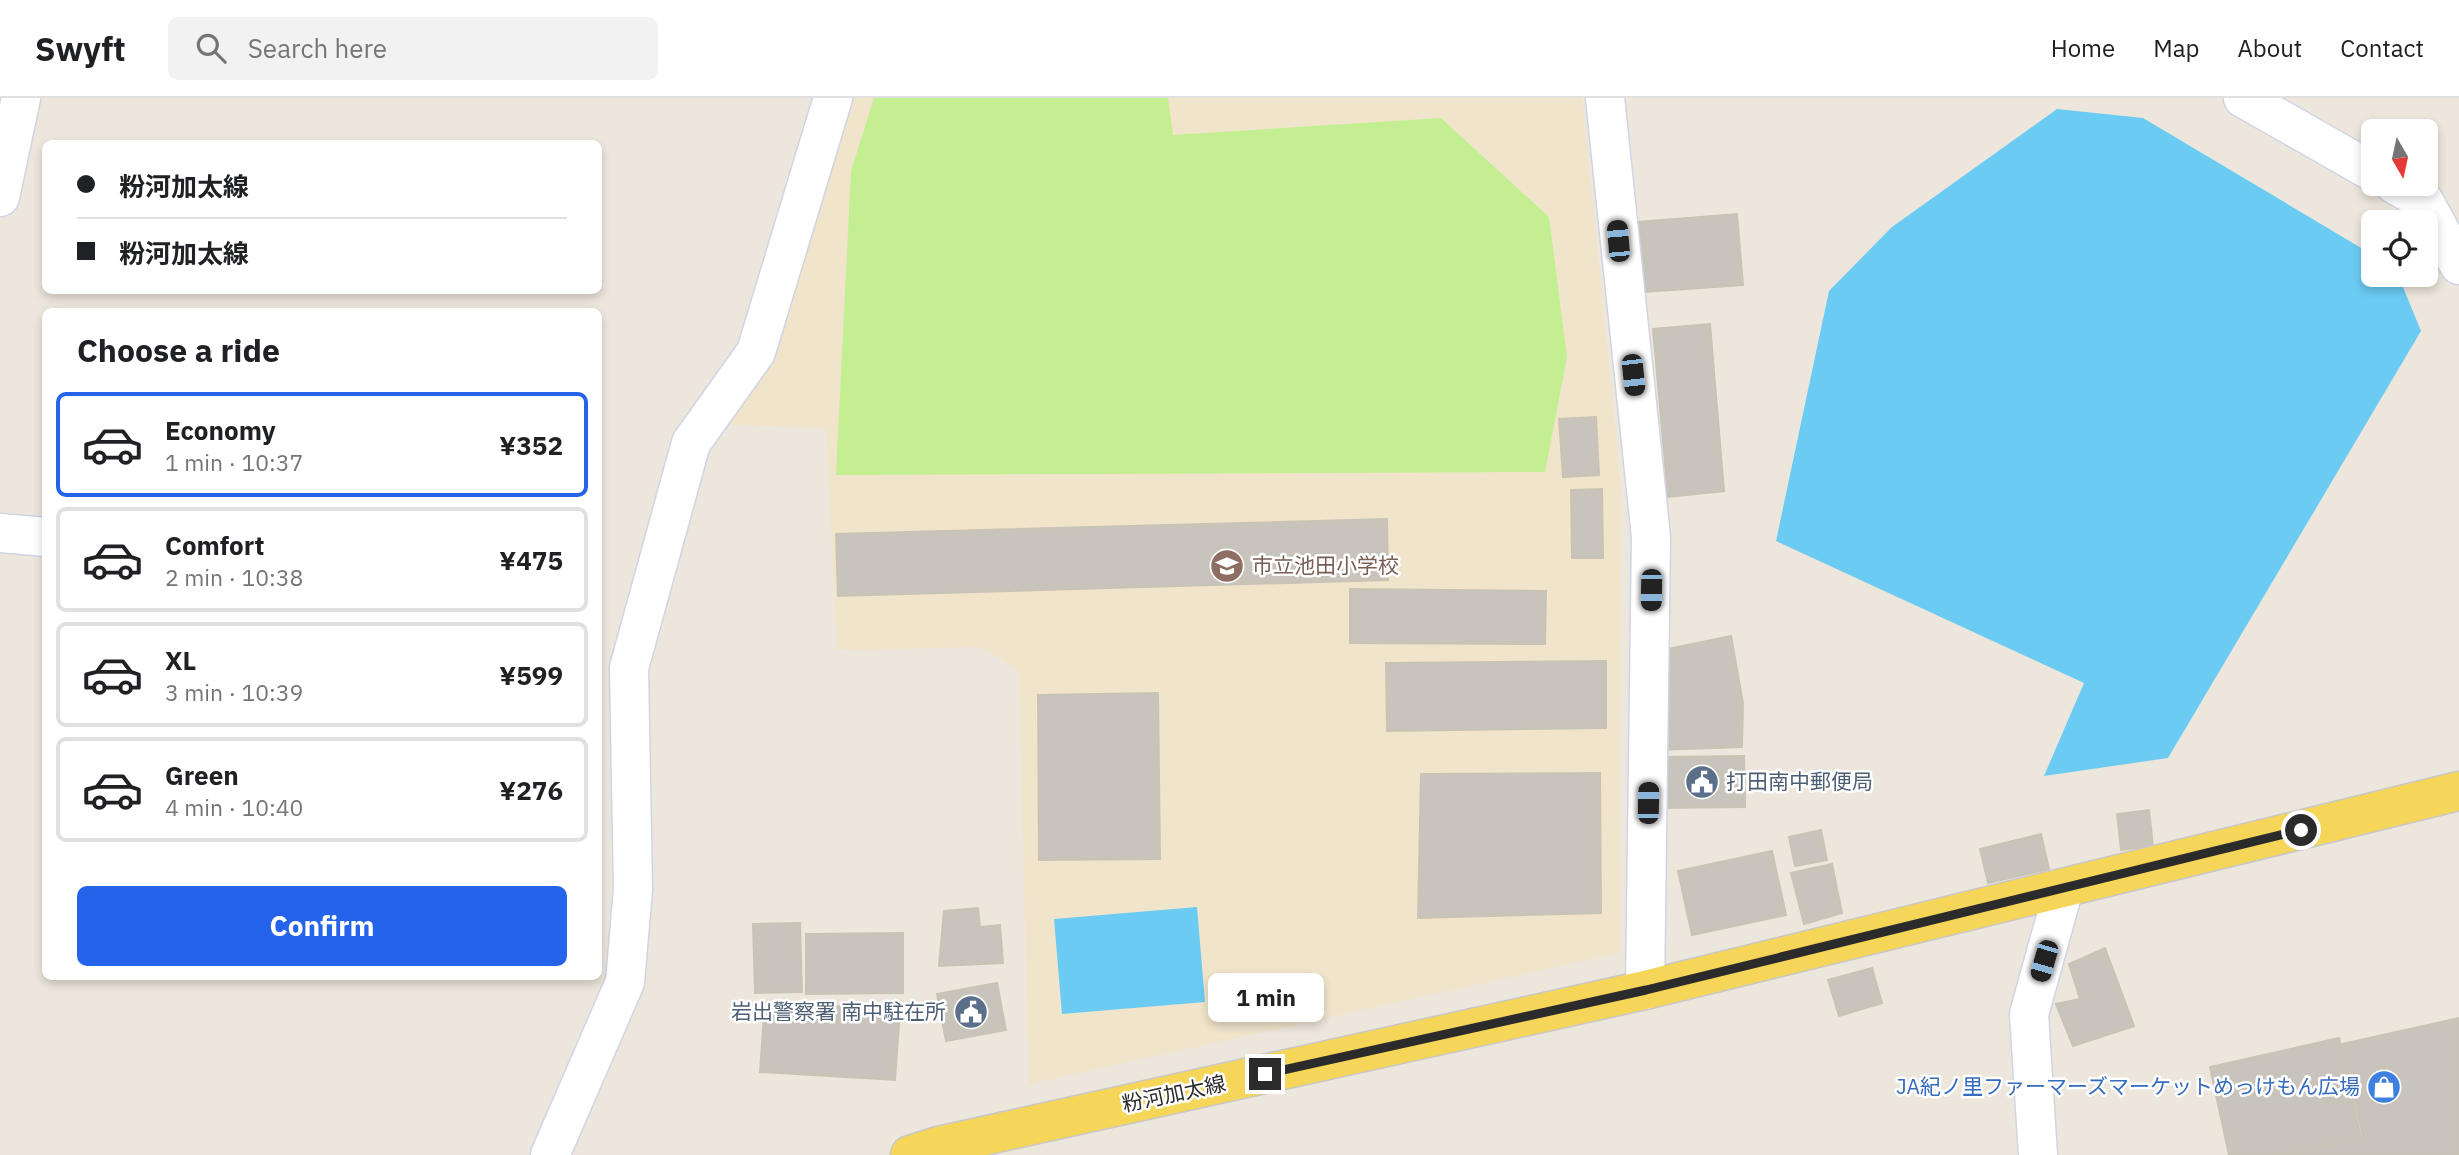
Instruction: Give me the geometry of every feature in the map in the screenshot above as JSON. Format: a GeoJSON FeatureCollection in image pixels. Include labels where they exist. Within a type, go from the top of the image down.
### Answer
{"type":"FeatureCollection","features":[{"type":"Feature","properties":{"kind":"main road","name":"粉河加太線"},"geometry":{"type":"LineString","coordinates":[[910,1155],[938,1146],[1646,990],[2459,790]]}},
{"type":"Feature","properties":{"kind":"street"},"geometry":{"type":"LineString","coordinates":[[0,197],[21,98]]}},
{"type":"Feature","properties":{"kind":"street"},"geometry":{"type":"LineString","coordinates":[[550,1155],[625,982],[633,889],[614,668],[691,443],[756,352],[833,98]]}},
{"type":"Feature","properties":{"kind":"street"},"geometry":{"type":"LineString","coordinates":[[1605,98],[1651,537],[1646,990]]}},
{"type":"Feature","properties":{"kind":"street"},"geometry":{"type":"LineString","coordinates":[[2243,98],[2361,165]]}},
{"type":"Feature","properties":{"kind":"street"},"geometry":{"type":"LineString","coordinates":[[2415,196],[2424,201],[2459,265]]}},
{"type":"Feature","properties":{"kind":"street"},"geometry":{"type":"LineString","coordinates":[[0,533],[42,537]]}},
{"type":"Feature","properties":{"kind":"street"},"geometry":{"type":"LineString","coordinates":[[2038,1155],[2029,1014],[2064,888]]}},
{"type":"Feature","properties":{"kind":"shaded area","name":"市立池田小学校"},"geometry":{"type":"Polygon","coordinates":[[[849,98],[1582,98],[1621,484],[1619,953],[1029,1084],[1019,671],[981,647],[837,650],[826,429],[729,424],[764,362],[849,98]]]}},
{"type":"Feature","properties":{"kind":"green space"},"geometry":{"type":"Polygon","coordinates":[[[874,98],[1168,98],[1173,135],[1441,118],[1549,217],[1567,357],[1545,472],[836,475],[851,171],[874,98]]]}},
{"type":"Feature","properties":{"kind":"water"},"geometry":{"type":"Polygon","coordinates":[[[2057,109],[2143,118],[2361,248],[2361,287],[2403,287],[2421,331],[2168,758],[2044,776],[2084,683],[1776,541],[1829,291],[1892,227],[2057,109]]]}},
{"type":"Feature","properties":{"kind":"water"},"geometry":{"type":"Polygon","coordinates":[[[1197,907],[1205,1002],[1062,1014],[1054,919],[1197,907]]]}},
{"type":"Feature","properties":{"kind":"building"},"geometry":{"type":"Polygon","coordinates":[[[1737,214],[1743,285],[1644,292],[1638,222],[1737,214]]]}},
{"type":"Feature","properties":{"kind":"building"},"geometry":{"type":"Polygon","coordinates":[[[1710,324],[1724,491],[1668,497],[1653,329],[1710,324]]]}},
{"type":"Feature","properties":{"kind":"building"},"geometry":{"type":"Polygon","coordinates":[[[1596,417],[1599,475],[1563,477],[1559,419],[1596,417]]]}},
{"type":"Feature","properties":{"kind":"building"},"geometry":{"type":"Polygon","coordinates":[[[1602,489],[1603,558],[1572,558],[1571,490],[1602,489]]]}},
{"type":"Feature","properties":{"kind":"building"},"geometry":{"type":"Polygon","coordinates":[[[1387,519],[1388,580],[838,596],[836,534],[1387,519]]]}},
{"type":"Feature","properties":{"kind":"building"},"geometry":{"type":"Polygon","coordinates":[[[1350,589],[1546,591],[1545,644],[1350,643],[1350,589]]]}},
{"type":"Feature","properties":{"kind":"building"},"geometry":{"type":"Polygon","coordinates":[[[1731,636],[1743,703],[1742,747],[1656,750],[1658,651],[1731,636]]]}},
{"type":"Feature","properties":{"kind":"building"},"geometry":{"type":"Polygon","coordinates":[[[1606,661],[1606,728],[1387,731],[1386,663],[1606,661]]]}},
{"type":"Feature","properties":{"kind":"building"},"geometry":{"type":"Polygon","coordinates":[[[1158,693],[1160,859],[1039,860],[1038,695],[1158,693]]]}},
{"type":"Feature","properties":{"kind":"building"},"geometry":{"type":"Polygon","coordinates":[[[1744,756],[1745,807],[1660,808],[1659,757],[1744,756]]]}},
{"type":"Feature","properties":{"kind":"building"},"geometry":{"type":"Polygon","coordinates":[[[1600,773],[1601,913],[1418,918],[1421,774],[1600,773]]]}},
{"type":"Feature","properties":{"kind":"building"},"geometry":{"type":"Polygon","coordinates":[[[2149,810],[2153,846],[2121,850],[2117,814],[2149,810]]]}},
{"type":"Feature","properties":{"kind":"building"},"geometry":{"type":"Polygon","coordinates":[[[1821,830],[1827,860],[1795,866],[1789,837],[1821,830]]]}},
{"type":"Feature","properties":{"kind":"building"},"geometry":{"type":"Polygon","coordinates":[[[2041,834],[2049,869],[1988,883],[1980,849],[2041,834]]]}},
{"type":"Feature","properties":{"kind":"building"},"geometry":{"type":"Polygon","coordinates":[[[1772,851],[1786,915],[1692,935],[1678,871],[1772,851]]]}},
{"type":"Feature","properties":{"kind":"building"},"geometry":{"type":"Polygon","coordinates":[[[1832,864],[1842,913],[1804,924],[1791,873],[1832,864]]]}},
{"type":"Feature","properties":{"kind":"building"},"geometry":{"type":"Polygon","coordinates":[[[978,908],[980,927],[1000,925],[1003,963],[939,966],[944,911],[978,908]]]}},
{"type":"Feature","properties":{"kind":"building"},"geometry":{"type":"Polygon","coordinates":[[[800,923],[802,992],[755,993],[753,924],[800,923]]]}},
{"type":"Feature","properties":{"kind":"building"},"geometry":{"type":"Polygon","coordinates":[[[903,933],[903,993],[806,994],[806,934],[903,933]]]}},
{"type":"Feature","properties":{"kind":"building"},"geometry":{"type":"Polygon","coordinates":[[[2105,948],[2134,1026],[2073,1046],[2056,1004],[2080,999],[2069,964],[2105,948]]]}},
{"type":"Feature","properties":{"kind":"building"},"geometry":{"type":"Polygon","coordinates":[[[1872,968],[1882,1003],[1839,1016],[1828,980],[1872,968]]]}},
{"type":"Feature","properties":{"kind":"building","name":"岩出警察署 南中駐在所"},"geometry":{"type":"Polygon","coordinates":[[[997,983],[1006,1030],[946,1041],[937,994],[997,983]]]}},
{"type":"Feature","properties":{"kind":"building"},"geometry":{"type":"Polygon","coordinates":[[[765,1002],[900,1010],[895,1080],[760,1072],[765,1002]]]}},
{"type":"Feature","properties":{"kind":"building"},"geometry":{"type":"Polygon","coordinates":[[[2459,1018],[2459,1155],[2285,1155],[2363,1137],[2342,1044],[2459,1018]]]}},
{"type":"Feature","properties":{"kind":"building"},"geometry":{"type":"Polygon","coordinates":[[[2339,1038],[2361,1138],[2282,1155],[2229,1155],[2210,1067],[2339,1038]]]}},
{"type":"Feature","properties":{"kind":"place","name":"市立池田小学校"},"geometry":{"type":"Point","coordinates":[1227,566]}},
{"type":"Feature","properties":{"kind":"place","name":"打田南中郵便局"},"geometry":{"type":"Point","coordinates":[1702,782]}},
{"type":"Feature","properties":{"kind":"place","name":"岩出警察署 南中駐在所"},"geometry":{"type":"Point","coordinates":[971,1012]}},
{"type":"Feature","properties":{"kind":"place","name":"JA紀ノ里ファーマーズマーケットめっけもん広場"},"geometry":{"type":"Point","coordinates":[2384,1087]}},
{"type":"Feature","properties":{"kind":"route"},"geometry":{"type":"LineString","coordinates":[[1265,1074],[1646,990],[2301,830]]}}]}
